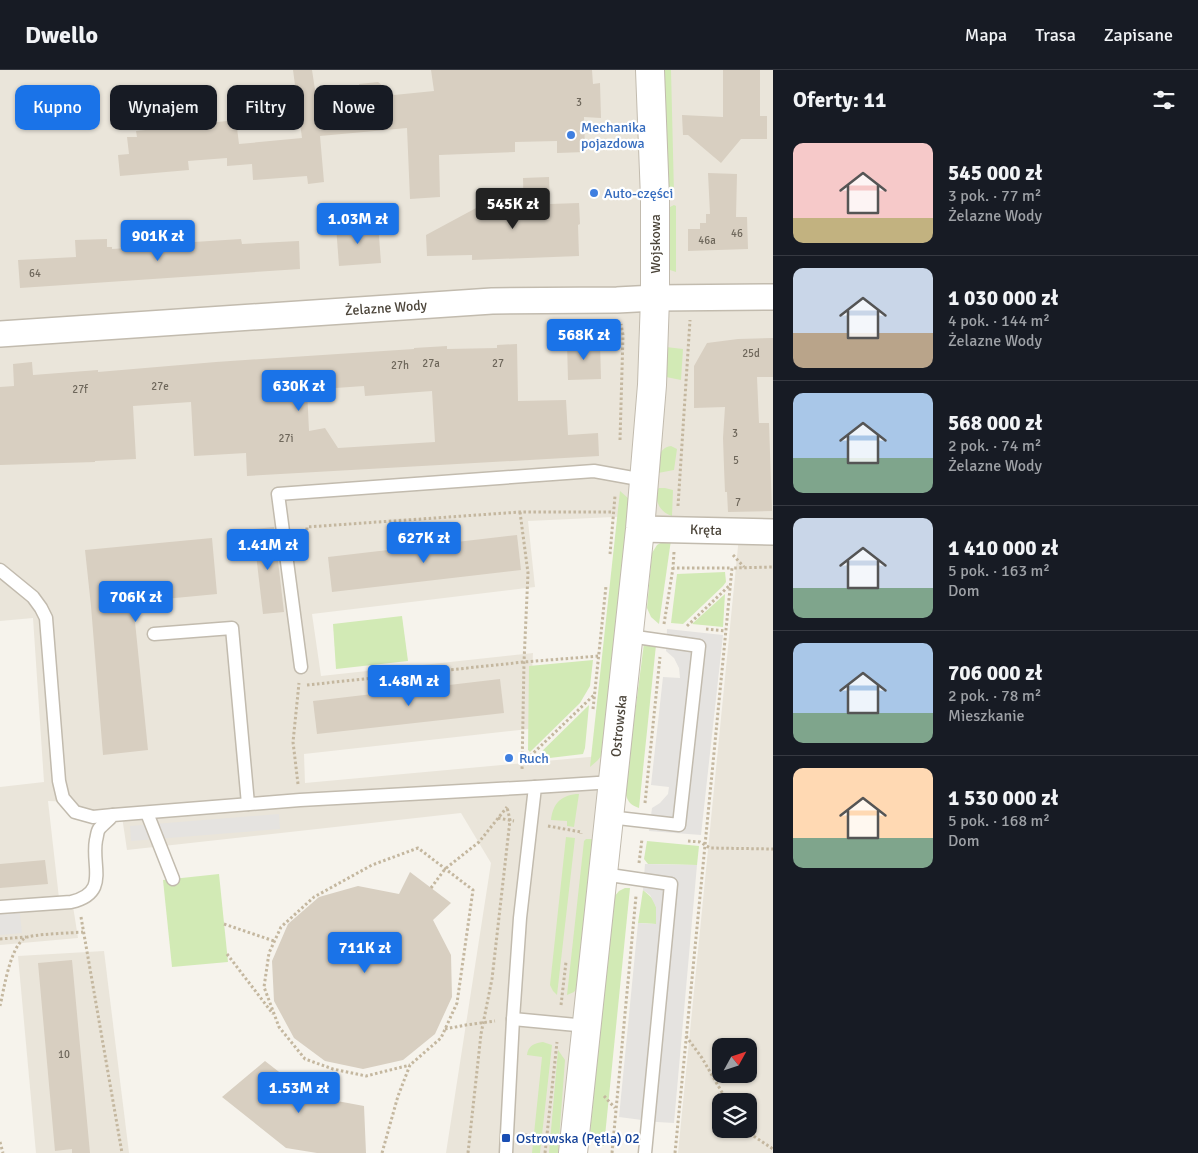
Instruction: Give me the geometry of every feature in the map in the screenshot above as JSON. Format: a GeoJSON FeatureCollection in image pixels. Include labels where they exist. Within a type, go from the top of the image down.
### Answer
{"type":"FeatureCollection","features":[{"type":"Feature","properties":{"kind":"street","name":"Wojskowa"},"geometry":{"type":"LineString","coordinates":[[650,70],[655,198],[655,298]]}},
{"type":"Feature","properties":{"kind":"street","name":"Żelazne Wody"},"geometry":{"type":"LineString","coordinates":[[0,334],[492,301],[773,297]]}},
{"type":"Feature","properties":{"kind":"street","name":"Ostrowska"},"geometry":{"type":"LineString","coordinates":[[573,1153],[641,520],[652,384],[655,298]]}},
{"type":"Feature","properties":{"kind":"street","name":"Kręta"},"geometry":{"type":"LineString","coordinates":[[641,520],[676,530],[773,532]]}},
{"type":"Feature","properties":{"kind":"lane"},"geometry":{"type":"LineString","coordinates":[[301,667],[278,494],[594,471],[644,480]]}},
{"type":"Feature","properties":{"kind":"lane"},"geometry":{"type":"LineString","coordinates":[[0,570],[33,597],[46,618],[59,781],[63,798],[75,812],[93,817],[300,800],[613,782]]}},
{"type":"Feature","properties":{"kind":"lane"},"geometry":{"type":"LineString","coordinates":[[154,634],[232,628],[248,804]]}},
{"type":"Feature","properties":{"kind":"lane"},"geometry":{"type":"LineString","coordinates":[[609,825],[679,825],[699,646],[628,644]]}},
{"type":"Feature","properties":{"kind":"lane"},"geometry":{"type":"LineString","coordinates":[[506,1153],[529,787]]}},
{"type":"Feature","properties":{"kind":"lane"},"geometry":{"type":"LineString","coordinates":[[146,813],[173,879]]}},
{"type":"Feature","properties":{"kind":"lane"},"geometry":{"type":"LineString","coordinates":[[0,907],[71,902],[78,900],[93,890],[97,879],[94,849],[98,830],[114,815]]}},
{"type":"Feature","properties":{"kind":"lane"},"geometry":{"type":"LineString","coordinates":[[603,874],[671,884],[645,1153]]}},
{"type":"Feature","properties":{"kind":"lane"},"geometry":{"type":"LineString","coordinates":[[513,1020],[587,1026]]}},
{"type":"Feature","properties":{"kind":"path"},"geometry":{"type":"LineString","coordinates":[[691,298],[673,568],[773,567]]}},
{"type":"Feature","properties":{"kind":"path"},"geometry":{"type":"LineString","coordinates":[[609,557],[619,452],[623,335],[617,300]]}},
{"type":"Feature","properties":{"kind":"path"},"geometry":{"type":"LineString","coordinates":[[520,512],[528,573],[522,763],[529,787]]}},
{"type":"Feature","properties":{"kind":"path"},"geometry":{"type":"LineString","coordinates":[[307,527],[520,512],[613,512],[641,520]]}},
{"type":"Feature","properties":{"kind":"path"},"geometry":{"type":"LineString","coordinates":[[675,1153],[732,568]]}},
{"type":"Feature","properties":{"kind":"path"},"geometry":{"type":"LineString","coordinates":[[592,714],[607,577]]}},
{"type":"Feature","properties":{"kind":"path"},"geometry":{"type":"LineString","coordinates":[[685,628],[730,585]]}},
{"type":"Feature","properties":{"kind":"path"},"geometry":{"type":"LineString","coordinates":[[299,686],[598,656],[628,644]]}},
{"type":"Feature","properties":{"kind":"path"},"geometry":{"type":"LineString","coordinates":[[300,800],[293,742],[301,667]]}},
{"type":"Feature","properties":{"kind":"path"},"geometry":{"type":"LineString","coordinates":[[522,763],[594,694]]}},
{"type":"Feature","properties":{"kind":"path"},"geometry":{"type":"LineString","coordinates":[[431,888],[445,869],[479,842],[507,806],[510,820],[492,979],[483,1023],[468,1153]]}},
{"type":"Feature","properties":{"kind":"path"},"geometry":{"type":"LineString","coordinates":[[581,832],[609,825]]}},
{"type":"Feature","properties":{"kind":"path"},"geometry":{"type":"LineString","coordinates":[[681,840],[700,842],[710,848],[773,848]]}},
{"type":"Feature","properties":{"kind":"path"},"geometry":{"type":"LineString","coordinates":[[418,848],[445,869],[473,890],[458,1003],[441,1038],[410,1065],[366,1076],[333,1069],[306,1059],[279,1028],[264,987],[269,953],[281,927],[314,897],[372,865],[418,848]]}},
{"type":"Feature","properties":{"kind":"path"},"geometry":{"type":"LineString","coordinates":[[224,924],[274,941]]}},
{"type":"Feature","properties":{"kind":"path"},"geometry":{"type":"LineString","coordinates":[[0,939],[83,932],[122,1153]]}},
{"type":"Feature","properties":{"kind":"path"},"geometry":{"type":"LineString","coordinates":[[0,1006],[7,971],[18,943],[26,937]]}},
{"type":"Feature","properties":{"kind":"path"},"geometry":{"type":"LineString","coordinates":[[227,954],[275,1016]]}},
{"type":"Feature","properties":{"kind":"path"},"geometry":{"type":"LineString","coordinates":[[445,1029],[513,1020]]}},
{"type":"Feature","properties":{"kind":"path"},"geometry":{"type":"LineString","coordinates":[[686,1036],[702,1058],[722,1093]]}},
{"type":"Feature","properties":{"kind":"path"},"geometry":{"type":"LineString","coordinates":[[382,1153],[398,1096],[410,1065]]}},
{"type":"Feature","properties":{"kind":"path"},"geometry":{"type":"LineString","coordinates":[[756,1138],[773,1149]]}},
{"type":"Feature","properties":{"kind":"path"},"geometry":{"type":"LineString","coordinates":[[0,1142],[3,1153]]}},
{"type":"Feature","properties":{"kind":"shaded area"},"geometry":{"type":"Polygon","coordinates":[[[0,70],[773,70],[773,1153],[678,1153],[740,526],[635,516],[528,521],[535,587],[312,614],[321,676],[533,653],[529,729],[304,754],[305,783],[611,755],[567,1153],[446,1153],[491,863],[461,813],[127,850],[121,810],[84,810],[74,802],[48,801],[60,907],[73,906],[78,938],[0,945],[0,787],[44,782],[33,618],[0,621],[0,70]]]}},
{"type":"Feature","properties":{"kind":"shaded area"},"geometry":{"type":"Polygon","coordinates":[[[667,629],[723,635],[701,835],[649,831],[652,808],[660,803],[668,794],[669,787],[651,785],[663,677],[680,678],[679,668],[674,658],[666,651],[667,629]]]}},
{"type":"Feature","properties":{"kind":"shaded area"},"geometry":{"type":"Polygon","coordinates":[[[279,814],[280,829],[131,841],[130,826],[279,814]]]}},
{"type":"Feature","properties":{"kind":"shaded area"},"geometry":{"type":"Polygon","coordinates":[[[645,864],[697,865],[674,1123],[619,1117],[638,923],[656,924],[656,907],[650,895],[643,890],[645,864]]]}},
{"type":"Feature","properties":{"kind":"shaded area"},"geometry":{"type":"Polygon","coordinates":[[[19,905],[22,933],[0,935],[0,907],[19,905]]]}},
{"type":"Feature","properties":{"kind":"shaded area"},"geometry":{"type":"Polygon","coordinates":[[[104,951],[129,1153],[36,1153],[18,956],[104,951]]]}},
{"type":"Feature","properties":{"kind":"green space"},"geometry":{"type":"Polygon","coordinates":[[[664,70],[671,70],[674,194],[667,187],[664,70]]]}},
{"type":"Feature","properties":{"kind":"green space"},"geometry":{"type":"Polygon","coordinates":[[[676,206],[676,272],[670,270],[668,262],[668,208],[676,206]]]}},
{"type":"Feature","properties":{"kind":"green space"},"geometry":{"type":"Polygon","coordinates":[[[666,347],[683,349],[681,380],[666,377],[666,347]]]}},
{"type":"Feature","properties":{"kind":"green space"},"geometry":{"type":"Polygon","coordinates":[[[671,446],[677,449],[674,470],[658,473],[661,452],[666,447],[671,446]]]}},
{"type":"Feature","properties":{"kind":"green space"},"geometry":{"type":"Polygon","coordinates":[[[659,488],[673,490],[672,516],[664,512],[658,503],[656,491],[659,488]]]}},
{"type":"Feature","properties":{"kind":"green space"},"geometry":{"type":"Polygon","coordinates":[[[620,491],[629,499],[604,752],[590,767],[620,491]]]}},
{"type":"Feature","properties":{"kind":"green space"},"geometry":{"type":"Polygon","coordinates":[[[671,540],[659,624],[651,617],[647,608],[652,553],[657,545],[671,540]]]}},
{"type":"Feature","properties":{"kind":"green space"},"geometry":{"type":"Polygon","coordinates":[[[725,572],[726,582],[723,586],[683,624],[671,623],[677,574],[725,572]]]}},
{"type":"Feature","properties":{"kind":"green space"},"geometry":{"type":"Polygon","coordinates":[[[725,594],[723,627],[692,624],[725,594]]]}},
{"type":"Feature","properties":{"kind":"green space"},"geometry":{"type":"Polygon","coordinates":[[[402,616],[408,661],[336,669],[333,624],[402,616]]]}},
{"type":"Feature","properties":{"kind":"green space"},"geometry":{"type":"Polygon","coordinates":[[[644,643],[656,645],[639,808],[629,802],[625,791],[644,643]]]}},
{"type":"Feature","properties":{"kind":"green space"},"geometry":{"type":"Polygon","coordinates":[[[593,660],[590,686],[580,703],[530,752],[528,750],[529,666],[593,660]]]}},
{"type":"Feature","properties":{"kind":"green space"},"geometry":{"type":"Polygon","coordinates":[[[589,705],[583,754],[533,760],[589,705]]]}},
{"type":"Feature","properties":{"kind":"green space"},"geometry":{"type":"Polygon","coordinates":[[[579,794],[574,827],[567,826],[567,821],[551,820],[558,802],[570,795],[579,794]]]}},
{"type":"Feature","properties":{"kind":"green space"},"geometry":{"type":"Polygon","coordinates":[[[566,837],[575,838],[557,995],[550,985],[566,837]]]}},
{"type":"Feature","properties":{"kind":"green space"},"geometry":{"type":"Polygon","coordinates":[[[586,839],[595,840],[577,988],[574,992],[567,995],[584,841],[586,839]]]}},
{"type":"Feature","properties":{"kind":"green space"},"geometry":{"type":"Polygon","coordinates":[[[647,841],[699,846],[697,865],[648,864],[644,859],[647,841]]]}},
{"type":"Feature","properties":{"kind":"green space"},"geometry":{"type":"Polygon","coordinates":[[[219,874],[228,962],[172,967],[163,880],[219,874]]]}},
{"type":"Feature","properties":{"kind":"green space"},"geometry":{"type":"Polygon","coordinates":[[[630,888],[604,1146],[595,1141],[590,1133],[613,898],[619,891],[630,888]]]}},
{"type":"Feature","properties":{"kind":"green space"},"geometry":{"type":"Polygon","coordinates":[[[643,890],[652,898],[656,905],[656,924],[638,923],[643,890]]]}},
{"type":"Feature","properties":{"kind":"green space"},"geometry":{"type":"Polygon","coordinates":[[[543,1042],[552,1045],[540,1153],[532,1153],[542,1057],[527,1055],[532,1046],[543,1042]]]}},
{"type":"Feature","properties":{"kind":"green space"},"geometry":{"type":"Polygon","coordinates":[[[558,1050],[565,1060],[558,1153],[549,1153],[558,1050]]]}},
{"type":"Feature","properties":{"kind":"building"},"geometry":{"type":"Polygon","coordinates":[[[293,70],[312,70],[314,85],[314,130],[385,130],[320,136],[324,182],[308,184],[307,176],[253,180],[252,164],[227,166],[227,158],[188,161],[189,170],[120,176],[118,155],[129,154],[127,137],[137,137],[136,131],[217,130],[217,122],[227,121],[227,130],[237,130],[239,144],[302,138],[301,130],[304,130],[304,85],[295,85],[293,70]]]}},
{"type":"Feature","properties":{"kind":"building"},"geometry":{"type":"Polygon","coordinates":[[[431,70],[592,70],[593,84],[600,83],[601,118],[584,117],[585,152],[557,153],[557,141],[515,142],[515,152],[439,155],[440,197],[410,199],[407,128],[393,129],[393,94],[434,91],[431,70]]]}},
{"type":"Feature","properties":{"kind":"building"},"geometry":{"type":"Polygon","coordinates":[[[723,70],[760,70],[760,116],[767,116],[767,139],[741,139],[721,163],[688,135],[683,135],[682,115],[723,117],[723,70]]]}},
{"type":"Feature","properties":{"kind":"building"},"geometry":{"type":"Polygon","coordinates":[[[378,82],[382,85],[359,84],[378,82]]]}},
{"type":"Feature","properties":{"kind":"building"},"geometry":{"type":"Polygon","coordinates":[[[708,173],[737,174],[736,217],[747,217],[748,249],[688,251],[688,229],[700,229],[700,223],[706,223],[706,214],[710,214],[708,173]]]}},
{"type":"Feature","properties":{"kind":"building"},"geometry":{"type":"Polygon","coordinates":[[[549,177],[550,204],[579,203],[579,256],[472,260],[472,255],[427,256],[426,235],[478,207],[488,212],[488,220],[524,220],[523,178],[549,177]]]}},
{"type":"Feature","properties":{"kind":"building"},"geometry":{"type":"Polygon","coordinates":[[[378,223],[381,263],[339,266],[336,226],[378,223]]]}},
{"type":"Feature","properties":{"kind":"building"},"geometry":{"type":"Polygon","coordinates":[[[194,234],[194,242],[241,239],[242,244],[299,241],[300,269],[20,288],[18,260],[76,257],[75,240],[107,239],[107,247],[112,247],[112,249],[173,245],[172,236],[194,234]]]}},
{"type":"Feature","properties":{"kind":"building"},"geometry":{"type":"Polygon","coordinates":[[[773,338],[773,377],[757,377],[759,423],[769,423],[772,511],[728,512],[727,492],[725,492],[723,438],[725,407],[694,408],[694,366],[707,343],[738,339],[773,338]]]}},
{"type":"Feature","properties":{"kind":"building"},"geometry":{"type":"Polygon","coordinates":[[[600,342],[601,379],[568,380],[567,343],[600,342]]]}},
{"type":"Feature","properties":{"kind":"building"},"geometry":{"type":"Polygon","coordinates":[[[517,344],[518,401],[566,400],[568,435],[598,433],[599,456],[247,476],[246,453],[194,456],[191,402],[133,406],[136,459],[0,465],[0,387],[14,386],[13,364],[32,362],[33,375],[98,370],[98,372],[447,346],[447,349],[497,348],[497,345],[517,344]],[[364,386],[307,390],[309,431],[325,428],[338,448],[435,442],[432,391],[365,396],[364,386]]]}},
{"type":"Feature","properties":{"kind":"building"},"geometry":{"type":"Polygon","coordinates":[[[274,527],[284,612],[263,614],[253,529],[274,527]]]}},
{"type":"Feature","properties":{"kind":"building"},"geometry":{"type":"Polygon","coordinates":[[[517,535],[521,570],[332,592],[328,557],[517,535]]]}},
{"type":"Feature","properties":{"kind":"building"},"geometry":{"type":"Polygon","coordinates":[[[212,538],[217,594],[133,602],[148,750],[103,755],[85,550],[212,538]]]}},
{"type":"Feature","properties":{"kind":"building"},"geometry":{"type":"Polygon","coordinates":[[[500,679],[504,713],[317,734],[313,701],[500,679]]]}},
{"type":"Feature","properties":{"kind":"building"},"geometry":{"type":"Polygon","coordinates":[[[45,860],[48,884],[0,888],[0,864],[45,860]]]}},
{"type":"Feature","properties":{"kind":"building"},"geometry":{"type":"Polygon","coordinates":[[[410,872],[451,903],[433,920],[451,955],[452,997],[435,1034],[403,1060],[363,1069],[325,1061],[294,1038],[274,1001],[272,961],[288,924],[319,897],[358,886],[399,894],[410,872]]]}},
{"type":"Feature","properties":{"kind":"building"},"geometry":{"type":"Polygon","coordinates":[[[72,960],[90,1153],[72,1153],[72,1149],[55,1151],[38,963],[72,960]]]}},
{"type":"Feature","properties":{"kind":"building"},"geometry":{"type":"Polygon","coordinates":[[[265,1061],[310,1096],[364,1106],[366,1153],[317,1153],[286,1148],[222,1097],[265,1061]]]}},
{"type":"Feature","properties":{"kind":"place","name":"Mechanika pojazdowa"},"geometry":{"type":"Point","coordinates":[571,135]}},
{"type":"Feature","properties":{"kind":"place","name":"Auto-części"},"geometry":{"type":"Point","coordinates":[594,193]}},
{"type":"Feature","properties":{"kind":"place","name":"Ruch"},"geometry":{"type":"Point","coordinates":[509,758]}},
{"type":"Feature","properties":{"kind":"place","name":"Ostrowska (Pętla) 02"},"geometry":{"type":"Point","coordinates":[506,1138]}}]}
